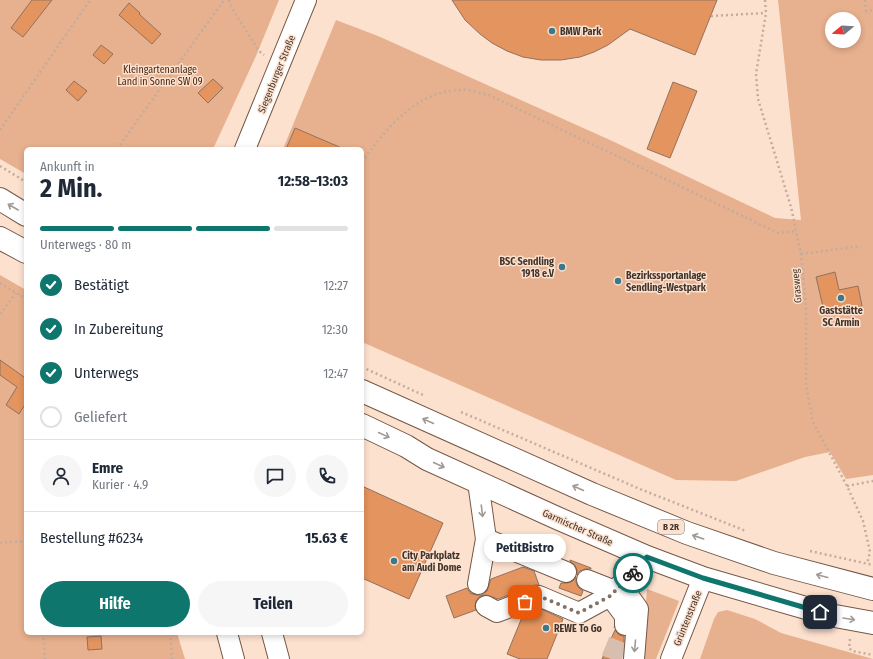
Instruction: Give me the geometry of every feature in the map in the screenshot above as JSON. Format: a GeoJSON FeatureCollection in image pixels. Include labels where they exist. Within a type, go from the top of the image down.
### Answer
{"type":"FeatureCollection","features":[{"type":"Feature","properties":{"kind":"highway"},"geometry":{"type":"LineString","coordinates":[[0,199],[24,214]]}},
{"type":"Feature","properties":{"kind":"highway"},"geometry":{"type":"LineString","coordinates":[[0,238],[24,251]]}},
{"type":"Feature","properties":{"kind":"highway","name":"B 2R"},"geometry":{"type":"LineString","coordinates":[[364,392],[647,518],[687,533],[774,563],[868,580]]}},
{"type":"Feature","properties":{"kind":"highway","name":"Garmischer Straße"},"geometry":{"type":"LineString","coordinates":[[364,426],[406,446],[427,459],[647,557],[703,578],[835,616],[873,623]]}},
{"type":"Feature","properties":{"kind":"street","name":"Siegenburger Straße"},"geometry":{"type":"LineString","coordinates":[[246,147],[306,0]]}},
{"type":"Feature","properties":{"kind":"street"},"geometry":{"type":"LineString","coordinates":[[478,482],[486,539],[478,584]]}},
{"type":"Feature","properties":{"kind":"street"},"geometry":{"type":"LineString","coordinates":[[486,539],[566,572]]}},
{"type":"Feature","properties":{"kind":"street"},"geometry":{"type":"LineString","coordinates":[[486,606],[497,612],[539,596],[579,613],[615,591],[647,557]]}},
{"type":"Feature","properties":{"kind":"street","name":"Grüntenstraße"},"geometry":{"type":"LineString","coordinates":[[672,659],[703,578]]}},
{"type":"Feature","properties":{"kind":"street"},"geometry":{"type":"LineString","coordinates":[[587,580],[615,591],[638,609],[634,659]]}},
{"type":"Feature","properties":{"kind":"street"},"geometry":{"type":"LineString","coordinates":[[615,591],[625,616],[625,625]]}},
{"type":"Feature","properties":{"kind":"street"},"geometry":{"type":"LineString","coordinates":[[228,635],[234,659]]}},
{"type":"Feature","properties":{"kind":"street"},"geometry":{"type":"LineString","coordinates":[[273,635],[279,659]]}},
{"type":"Feature","properties":{"kind":"path"},"geometry":{"type":"LineString","coordinates":[[0,130],[90,0]]}},
{"type":"Feature","properties":{"kind":"path"},"geometry":{"type":"LineString","coordinates":[[118,147],[180,59],[224,0]]}},
{"type":"Feature","properties":{"kind":"path"},"geometry":{"type":"LineString","coordinates":[[229,0],[233,10],[259,51],[267,58],[280,64]]}},
{"type":"Feature","properties":{"kind":"path","name":"Grasweg"},"geometry":{"type":"LineString","coordinates":[[765,0],[766,13],[756,74],[758,99],[791,207],[801,254],[806,305],[806,386],[813,422],[847,486],[863,521],[871,553],[868,580]]}},
{"type":"Feature","properties":{"kind":"path"},"geometry":{"type":"LineString","coordinates":[[865,0],[866,11],[873,10]]}},
{"type":"Feature","properties":{"kind":"path"},"geometry":{"type":"LineString","coordinates":[[711,16],[766,13]]}},
{"type":"Feature","properties":{"kind":"path"},"geometry":{"type":"LineString","coordinates":[[364,159],[388,128],[404,112],[425,99],[448,92],[469,90],[489,95],[778,233],[796,231]]}},
{"type":"Feature","properties":{"kind":"path"},"geometry":{"type":"LineString","coordinates":[[0,166],[24,181]]}},
{"type":"Feature","properties":{"kind":"path"},"geometry":{"type":"LineString","coordinates":[[801,254],[861,246]]}},
{"type":"Feature","properties":{"kind":"path"},"geometry":{"type":"LineString","coordinates":[[0,283],[24,298]]}},
{"type":"Feature","properties":{"kind":"path"},"geometry":{"type":"LineString","coordinates":[[0,314],[16,293]]}},
{"type":"Feature","properties":{"kind":"path"},"geometry":{"type":"LineString","coordinates":[[364,368],[424,396]]}},
{"type":"Feature","properties":{"kind":"path"},"geometry":{"type":"LineString","coordinates":[[459,411],[640,489],[753,534]]}},
{"type":"Feature","properties":{"kind":"path"},"geometry":{"type":"LineString","coordinates":[[847,486],[873,481]]}},
{"type":"Feature","properties":{"kind":"path"},"geometry":{"type":"LineString","coordinates":[[0,543],[24,541]]}},
{"type":"Feature","properties":{"kind":"path"},"geometry":{"type":"LineString","coordinates":[[806,550],[868,580],[873,565]]}},
{"type":"Feature","properties":{"kind":"path"},"geometry":{"type":"LineString","coordinates":[[42,635],[45,659]]}},
{"type":"Feature","properties":{"kind":"path"},"geometry":{"type":"LineString","coordinates":[[170,635],[172,659]]}},
{"type":"Feature","properties":{"kind":"path"},"geometry":{"type":"LineString","coordinates":[[850,638],[849,648],[852,651],[873,655]]}},
{"type":"Feature","properties":{"kind":"green space","name":"Kleingartenanlage Land in Sonne SW 09"},"geometry":{"type":"Polygon","coordinates":[[[0,0],[279,0],[256,56],[214,147],[24,147],[24,173],[0,159],[0,0]]]}},
{"type":"Feature","properties":{"kind":"green space","name":"Bezirkssportanlage Sendling-Westpark"},"geometry":{"type":"Polygon","coordinates":[[[778,0],[873,0],[873,475],[846,479],[830,452],[805,457],[736,481],[676,480],[364,343],[364,147],[284,147],[336,20],[378,36],[610,140],[775,218],[801,220],[778,0]]]}},
{"type":"Feature","properties":{"kind":"green space"},"geometry":{"type":"Polygon","coordinates":[[[0,275],[24,289],[24,635],[178,635],[185,659],[0,659],[0,275]]]}},
{"type":"Feature","properties":{"kind":"green space"},"geometry":{"type":"Polygon","coordinates":[[[647,589],[679,601],[656,659],[642,659],[647,589]]]}},
{"type":"Feature","properties":{"kind":"green space"},"geometry":{"type":"Polygon","coordinates":[[[727,610],[755,619],[781,633],[873,659],[700,659],[714,619],[718,612],[727,610]]]}},
{"type":"Feature","properties":{"kind":"building"},"geometry":{"type":"Polygon","coordinates":[[[32,0],[52,0],[23,37],[11,28],[32,0]]]}},
{"type":"Feature","properties":{"kind":"building","name":"BMW Park"},"geometry":{"type":"Polygon","coordinates":[[[452,0],[717,0],[695,55],[630,29],[608,45],[580,57],[561,60],[541,60],[523,57],[492,43],[465,20],[452,0]]]}},
{"type":"Feature","properties":{"kind":"building"},"geometry":{"type":"Polygon","coordinates":[[[129,3],[161,34],[152,44],[119,15],[129,3]]]}},
{"type":"Feature","properties":{"kind":"building"},"geometry":{"type":"Polygon","coordinates":[[[101,45],[113,54],[104,64],[93,55],[101,45]]]}},
{"type":"Feature","properties":{"kind":"building"},"geometry":{"type":"Polygon","coordinates":[[[213,79],[223,88],[208,103],[198,93],[213,79]]]}},
{"type":"Feature","properties":{"kind":"building"},"geometry":{"type":"Polygon","coordinates":[[[74,81],[87,91],[78,101],[66,90],[74,81]]]}},
{"type":"Feature","properties":{"kind":"building"},"geometry":{"type":"Polygon","coordinates":[[[673,82],[697,91],[670,158],[647,149],[673,82]]]}},
{"type":"Feature","properties":{"kind":"building"},"geometry":{"type":"Polygon","coordinates":[[[295,128],[339,147],[287,147],[295,128]]]}},
{"type":"Feature","properties":{"kind":"building","name":"Gaststätte SC Armin"},"geometry":{"type":"Polygon","coordinates":[[[835,272],[839,290],[858,286],[862,306],[825,315],[816,277],[835,272]]]}},
{"type":"Feature","properties":{"kind":"building"},"geometry":{"type":"Polygon","coordinates":[[[0,360],[24,377],[24,406],[19,414],[6,405],[17,387],[0,375],[0,360]]]}},
{"type":"Feature","properties":{"kind":"building"},"geometry":{"type":"Polygon","coordinates":[[[364,487],[443,523],[409,599],[364,579],[364,487]]]}},
{"type":"Feature","properties":{"kind":"building"},"geometry":{"type":"Polygon","coordinates":[[[570,560],[591,569],[580,571],[577,575],[575,565],[570,560]]]}},
{"type":"Feature","properties":{"kind":"building"},"geometry":{"type":"Polygon","coordinates":[[[523,567],[534,571],[539,585],[535,585],[498,599],[486,595],[480,596],[476,601],[476,610],[454,618],[446,596],[467,588],[470,593],[482,595],[487,591],[491,579],[523,567]]]}},
{"type":"Feature","properties":{"kind":"building"},"geometry":{"type":"Polygon","coordinates":[[[576,577],[578,587],[583,591],[581,596],[559,588],[561,583],[573,581],[576,577]]]}},
{"type":"Feature","properties":{"kind":"building"},"geometry":{"type":"Polygon","coordinates":[[[539,608],[563,619],[547,659],[520,659],[507,654],[523,615],[539,608]]]}},
{"type":"Feature","properties":{"kind":"building"},"geometry":{"type":"Polygon","coordinates":[[[615,630],[619,635],[624,636],[624,644],[617,659],[602,659],[615,630]]]}},
{"type":"Feature","properties":{"kind":"building"},"geometry":{"type":"Polygon","coordinates":[[[101,636],[102,649],[88,650],[87,637],[101,636]]]}},
{"type":"Feature","properties":{"kind":"tunnel"},"geometry":{"type":"LineString","coordinates":[[611,659],[625,625]]}},
{"type":"Feature","properties":{"kind":"way so far"},"geometry":{"type":"LineString","coordinates":[[525,602],[539,596],[579,613],[610,596],[633,573]]}},
{"type":"Feature","properties":{"kind":"place","name":"BMW Park"},"geometry":{"type":"Point","coordinates":[552,31]}},
{"type":"Feature","properties":{"kind":"place","name":"BSC Sendling 1918 e.V"},"geometry":{"type":"Point","coordinates":[562,267]}},
{"type":"Feature","properties":{"kind":"place","name":"Bezirkssportanlage Sendling-Westpark"},"geometry":{"type":"Point","coordinates":[618,281]}},
{"type":"Feature","properties":{"kind":"place","name":"Gaststätte SC Armin"},"geometry":{"type":"Point","coordinates":[841,298]}},
{"type":"Feature","properties":{"kind":"place","name":"City Parkplatz am Audi Dome"},"geometry":{"type":"Point","coordinates":[394,561]}},
{"type":"Feature","properties":{"kind":"place","name":"PetitBistro"},"geometry":{"type":"Point","coordinates":[525,602]}},
{"type":"Feature","properties":{"kind":"place","name":"REWE To Go"},"geometry":{"type":"Point","coordinates":[546,628]}},
{"type":"Feature","properties":{"kind":"route"},"geometry":{"type":"LineString","coordinates":[[633,573],[647,557],[703,578],[820,612]]}}]}
